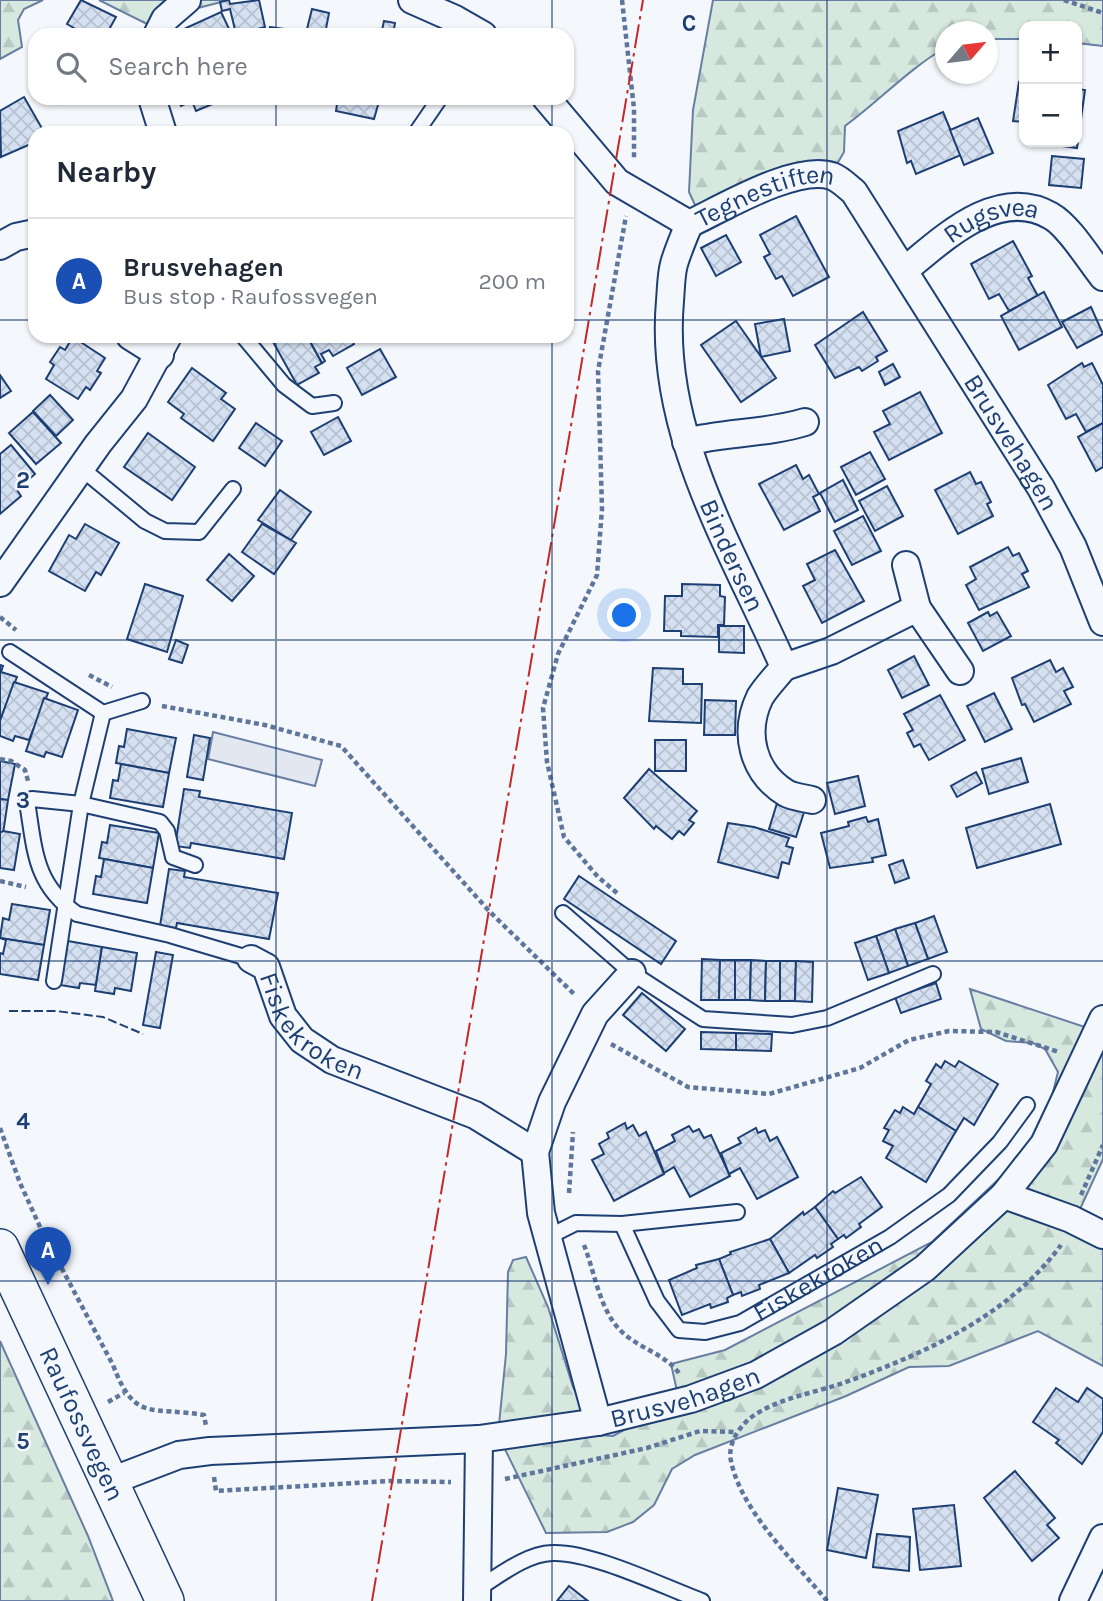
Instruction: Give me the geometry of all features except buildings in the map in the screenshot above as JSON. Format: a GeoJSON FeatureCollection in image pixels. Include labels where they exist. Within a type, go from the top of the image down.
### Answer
{"type":"FeatureCollection","features":[{"type":"Feature","properties":{"kind":"main road","name":"Raufossvegen"},"geometry":{"type":"LineString","coordinates":[[0,1248],[165,1601]]}},
{"type":"Feature","properties":{"kind":"street"},"geometry":{"type":"LineString","coordinates":[[160,28],[165,19],[187,0]]}},
{"type":"Feature","properties":{"kind":"street"},"geometry":{"type":"LineString","coordinates":[[412,0],[471,28]]}},
{"type":"Feature","properties":{"kind":"street"},"geometry":{"type":"LineString","coordinates":[[154,105],[161,126]]}},
{"type":"Feature","properties":{"kind":"street","name":"Tegnestiften"},"geometry":{"type":"LineString","coordinates":[[552,105],[570,126]]}},
{"type":"Feature","properties":{"kind":"street","name":"Tegnestiften"},"geometry":{"type":"LineString","coordinates":[[574,131],[617,182],[689,224],[778,183],[814,173],[834,176],[854,192],[905,270]]}},
{"type":"Feature","properties":{"kind":"street","name":"Rugsvea"},"geometry":{"type":"LineString","coordinates":[[905,270],[955,229],[994,210],[1025,207],[1052,216],[1103,277]]}},
{"type":"Feature","properties":{"kind":"street","name":"Bindersen"},"geometry":{"type":"LineString","coordinates":[[689,224],[674,266],[668,321],[671,377],[686,442],[710,511],[746,580],[784,667]]}},
{"type":"Feature","properties":{"kind":"street"},"geometry":{"type":"LineString","coordinates":[[0,246],[16,237],[28,234]]}},
{"type":"Feature","properties":{"kind":"street","name":"Brusvehagen"},"geometry":{"type":"LineString","coordinates":[[905,270],[1041,488],[1073,547],[1103,622]]}},
{"type":"Feature","properties":{"kind":"street"},"geometry":{"type":"LineString","coordinates":[[0,583],[81,468],[134,399],[164,345]]}},
{"type":"Feature","properties":{"kind":"street"},"geometry":{"type":"LineString","coordinates":[[686,442],[742,432],[776,431],[805,422]]}},
{"type":"Feature","properties":{"kind":"street"},"geometry":{"type":"LineString","coordinates":[[906,565],[917,608],[960,671]]}},
{"type":"Feature","properties":{"kind":"street"},"geometry":{"type":"LineString","coordinates":[[812,800],[788,794],[769,779],[755,759],[750,731],[760,697],[784,667],[831,650],[917,608]]}},
{"type":"Feature","properties":{"kind":"street","name":"Fiskekroken"},"geometry":{"type":"LineString","coordinates":[[251,959],[266,967],[283,1016],[302,1040],[331,1060],[475,1115],[535,1152]]}},
{"type":"Feature","properties":{"kind":"street"},"geometry":{"type":"LineString","coordinates":[[598,1422],[541,1213],[535,1152],[552,1102],[595,1014],[632,973]]}},
{"type":"Feature","properties":{"kind":"street","name":"Brusvehagen"},"geometry":{"type":"LineString","coordinates":[[111,1481],[179,1455],[210,1451],[479,1438],[598,1422],[691,1399],[756,1375],[833,1332],[925,1268],[1004,1195],[1044,1144],[1086,1060],[1103,1019]]}},
{"type":"Feature","properties":{"kind":"street"},"geometry":{"type":"LineString","coordinates":[[1004,1195],[1071,1219],[1103,1235]]}},
{"type":"Feature","properties":{"kind":"street"},"geometry":{"type":"LineString","coordinates":[[478,1595],[479,1438]]}},
{"type":"Feature","properties":{"kind":"street"},"geometry":{"type":"LineString","coordinates":[[1073,1601],[1103,1538]]}},
{"type":"Feature","properties":{"kind":"lane"},"geometry":{"type":"LineString","coordinates":[[421,126],[435,105]]}},
{"type":"Feature","properties":{"kind":"lane"},"geometry":{"type":"LineString","coordinates":[[249,343],[284,385],[312,406],[334,403]]}},
{"type":"Feature","properties":{"kind":"lane"},"geometry":{"type":"LineString","coordinates":[[81,468],[145,521],[165,531],[199,532],[233,489]]}},
{"type":"Feature","properties":{"kind":"lane"},"geometry":{"type":"LineString","coordinates":[[10,652],[103,713]]}},
{"type":"Feature","properties":{"kind":"lane"},"geometry":{"type":"LineString","coordinates":[[103,713],[142,701]]}},
{"type":"Feature","properties":{"kind":"lane"},"geometry":{"type":"LineString","coordinates":[[54,981],[81,804],[103,713]]}},
{"type":"Feature","properties":{"kind":"lane"},"geometry":{"type":"LineString","coordinates":[[195,865],[173,857],[167,831],[160,822],[81,804],[32,799],[27,802],[42,877],[55,899],[66,907],[77,914],[170,935],[251,959]]}},
{"type":"Feature","properties":{"kind":"lane"},"geometry":{"type":"LineString","coordinates":[[563,913],[632,973],[703,1019],[792,1025],[827,1018],[933,974]]}},
{"type":"Feature","properties":{"kind":"lane","name":"Fiskekroken"},"geometry":{"type":"LineString","coordinates":[[622,1224],[653,1293],[679,1330],[705,1332],[740,1323],[841,1268],[929,1212],[1000,1142],[1027,1105]]}},
{"type":"Feature","properties":{"kind":"lane"},"geometry":{"type":"LineString","coordinates":[[548,1237],[576,1223],[622,1224],[737,1212]]}},
{"type":"Feature","properties":{"kind":"lane"},"geometry":{"type":"LineString","coordinates":[[478,1595],[517,1564],[551,1553],[587,1558],[702,1601]]}},
{"type":"Feature","properties":{"kind":"path"},"geometry":{"type":"LineString","coordinates":[[617,893],[598,877],[564,837],[547,762],[543,708],[558,654],[597,575],[602,509],[598,371],[634,176],[634,109],[622,0]]}},
{"type":"Feature","properties":{"kind":"path"},"geometry":{"type":"LineString","coordinates":[[1064,0],[1103,13]]}},
{"type":"Feature","properties":{"kind":"path"},"geometry":{"type":"LineString","coordinates":[[0,617],[22,634]]}},
{"type":"Feature","properties":{"kind":"path"},"geometry":{"type":"LineString","coordinates":[[85,673],[142,701],[194,714],[265,725],[341,746],[490,912],[595,1014],[606,1042],[688,1087],[769,1094],[860,1068],[909,1040],[949,1031],[996,1032],[1086,1060]]}},
{"type":"Feature","properties":{"kind":"path"},"geometry":{"type":"LineString","coordinates":[[0,759],[11,761],[25,770],[32,799]]}},
{"type":"Feature","properties":{"kind":"path"},"geometry":{"type":"LineString","coordinates":[[0,1128],[20,1183],[124,1393],[137,1405],[158,1411],[204,1415],[210,1451]]}},
{"type":"Feature","properties":{"kind":"path"},"geometry":{"type":"LineString","coordinates":[[827,1601],[742,1493],[730,1459],[736,1432],[753,1416],[776,1404],[908,1358],[988,1315],[1046,1265],[1066,1239],[1071,1219],[1103,1144]]}},
{"type":"Feature","properties":{"kind":"path"},"geometry":{"type":"LineString","coordinates":[[54,1282],[49,1271],[59,1259]]}},
{"type":"Feature","properties":{"kind":"green space"},"geometry":{"type":"Polygon","coordinates":[[[0,0],[43,0],[24,9],[18,20],[22,47],[0,59],[0,0]]]}},
{"type":"Feature","properties":{"kind":"green space"},"geometry":{"type":"Polygon","coordinates":[[[99,0],[229,0],[198,8],[162,26],[149,25],[99,0]]]}},
{"type":"Feature","properties":{"kind":"green space"},"geometry":{"type":"Polygon","coordinates":[[[713,0],[1103,0],[1103,46],[1082,44],[1082,21],[1019,21],[1019,39],[998,39],[998,21],[935,21],[935,55],[845,126],[844,152],[837,164],[707,231],[689,192],[693,110],[713,0]]]}},
{"type":"Feature","properties":{"kind":"green space"},"geometry":{"type":"Polygon","coordinates":[[[970,989],[1103,1033],[1103,1159],[1075,1220],[1103,1233],[1103,1366],[1038,1331],[949,1366],[909,1367],[846,1396],[695,1455],[672,1469],[654,1505],[633,1522],[607,1532],[546,1533],[498,1435],[506,1354],[508,1272],[513,1260],[526,1257],[548,1307],[573,1387],[599,1435],[613,1436],[672,1404],[677,1391],[671,1364],[725,1350],[932,1242],[1002,1176],[1045,1124],[1058,1072],[1045,1049],[1033,1043],[1006,1041],[981,1029],[970,989]]]}},
{"type":"Feature","properties":{"kind":"green space"},"geometry":{"type":"Polygon","coordinates":[[[0,1341],[88,1536],[113,1601],[0,1601],[0,1341]]]}},
{"type":"Feature","properties":{"kind":"shaded area"},"geometry":{"type":"Polygon","coordinates":[[[213,732],[322,760],[315,786],[208,759],[213,732]]]}},
{"type":"Feature","properties":{"kind":"fence"},"geometry":{"type":"LineString","coordinates":[[9,1011],[56,1011],[103,1017],[143,1034]]}},
{"type":"Feature","properties":{"kind":"power"},"geometry":{"type":"LineString","coordinates":[[372,1601],[643,0]]}},
{"type":"Feature","properties":{"kind":"place","name":"Brusvehagen"},"geometry":{"type":"Point","coordinates":[48,1285]}}]}
